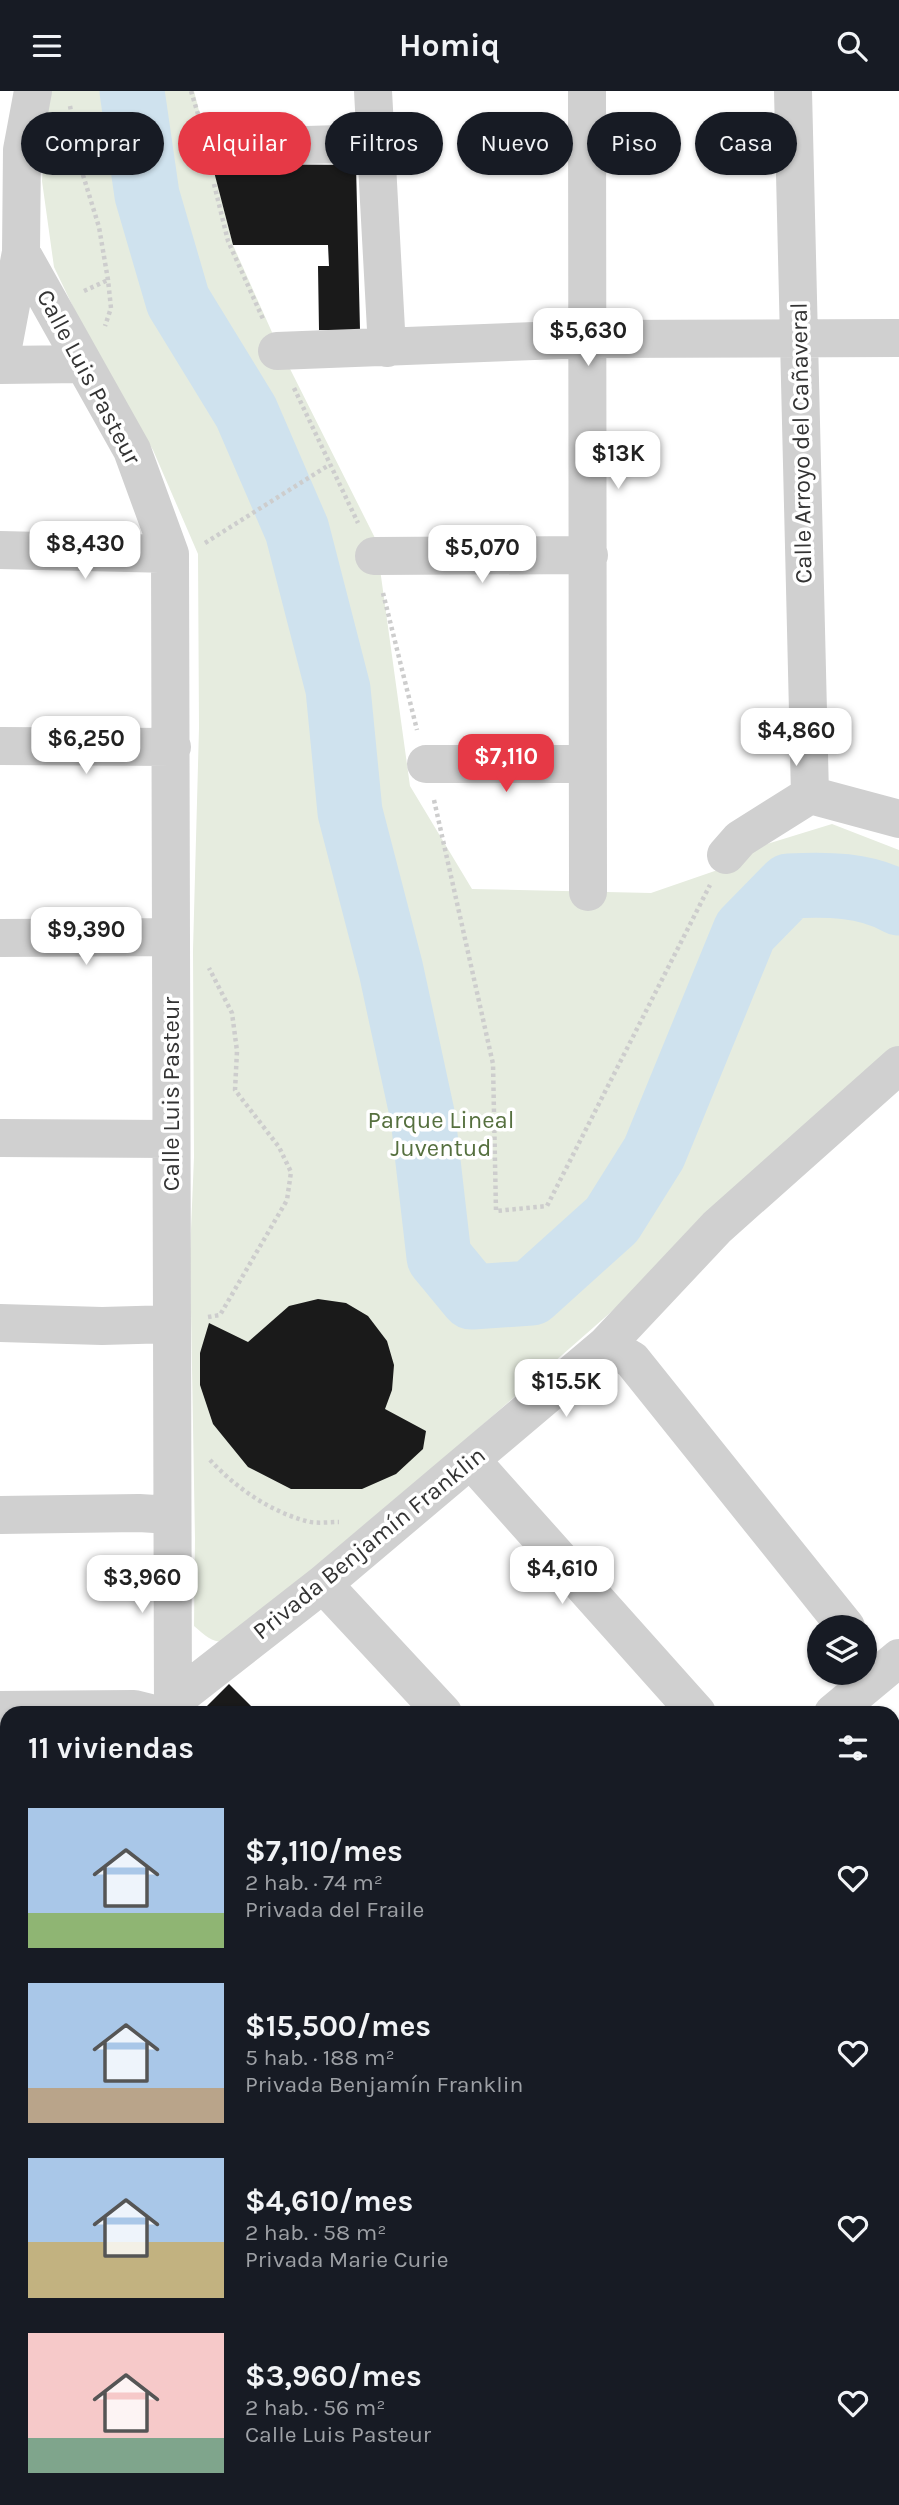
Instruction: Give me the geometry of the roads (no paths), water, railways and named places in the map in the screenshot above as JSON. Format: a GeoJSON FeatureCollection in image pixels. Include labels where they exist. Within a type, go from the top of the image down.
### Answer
{"type":"FeatureCollection","features":[{"type":"Feature","properties":{"kind":"street","name":"Calle Luis Pasteur"},"geometry":{"type":"LineString","coordinates":[[33,91],[11,151],[21,252],[188,549],[172,747],[170,1139],[188,1321],[171,1515],[165,1706]]}},
{"type":"Feature","properties":{"kind":"street"},"geometry":{"type":"LineString","coordinates":[[373,91],[374,112]]}},
{"type":"Feature","properties":{"kind":"street"},"geometry":{"type":"LineString","coordinates":[[587,91],[588,892]]}},
{"type":"Feature","properties":{"kind":"street","name":"Calle Arroyo del Cañaveral"},"geometry":{"type":"LineString","coordinates":[[793,91],[810,795]]}},
{"type":"Feature","properties":{"kind":"street"},"geometry":{"type":"LineString","coordinates":[[378,175],[387,348]]}},
{"type":"Feature","properties":{"kind":"street"},"geometry":{"type":"LineString","coordinates":[[21,252],[0,364],[83,364]]}},
{"type":"Feature","properties":{"kind":"street"},"geometry":{"type":"LineString","coordinates":[[277,351],[589,339],[899,338]]}},
{"type":"Feature","properties":{"kind":"street"},"geometry":{"type":"LineString","coordinates":[[0,550],[188,549]]}},
{"type":"Feature","properties":{"kind":"street"},"geometry":{"type":"LineString","coordinates":[[374,556],[589,555]]}},
{"type":"Feature","properties":{"kind":"street"},"geometry":{"type":"LineString","coordinates":[[0,746],[172,747]]}},
{"type":"Feature","properties":{"kind":"street"},"geometry":{"type":"LineString","coordinates":[[426,764],[587,764]]}},
{"type":"Feature","properties":{"kind":"street"},"geometry":{"type":"LineString","coordinates":[[726,855],[740,839],[810,795],[899,819]]}},
{"type":"Feature","properties":{"kind":"street"},"geometry":{"type":"LineString","coordinates":[[0,938],[171,937]]}},
{"type":"Feature","properties":{"kind":"street","name":"Privada Benjamín Franklin"},"geometry":{"type":"LineString","coordinates":[[169,1706],[323,1584],[606,1345],[718,1227],[899,1065]]}},
{"type":"Feature","properties":{"kind":"street"},"geometry":{"type":"LineString","coordinates":[[0,1138],[170,1139]]}},
{"type":"Feature","properties":{"kind":"street"},"geometry":{"type":"LineString","coordinates":[[0,1323],[102,1326],[188,1321]]}},
{"type":"Feature","properties":{"kind":"street"},"geometry":{"type":"LineString","coordinates":[[606,1345],[632,1360],[836,1615]]}},
{"type":"Feature","properties":{"kind":"street"},"geometry":{"type":"LineString","coordinates":[[471,1460],[690,1706]]}},
{"type":"Feature","properties":{"kind":"street"},"geometry":{"type":"LineString","coordinates":[[0,1515],[171,1515]]}},
{"type":"Feature","properties":{"kind":"street"},"geometry":{"type":"LineString","coordinates":[[323,1584],[436,1706]]}},
{"type":"Feature","properties":{"kind":"street"},"geometry":{"type":"LineString","coordinates":[[839,1706],[882,1660]]}},
{"type":"Feature","properties":{"kind":"waterway"},"geometry":{"type":"LineString","coordinates":[[132,91],[147,195],[178,301],[246,412],[297,530],[338,689],[350,812],[391,970],[423,1118],[439,1257],[472,1297],[531,1293],[612,1220],[654,1153],[745,931],[789,886],[831,885],[859,889],[899,903]]}},
{"type":"Feature","properties":{"kind":"park label","name":"Parque Lineal Juventud"},"geometry":{"type":"Point","coordinates":[441,1134]}}]}
